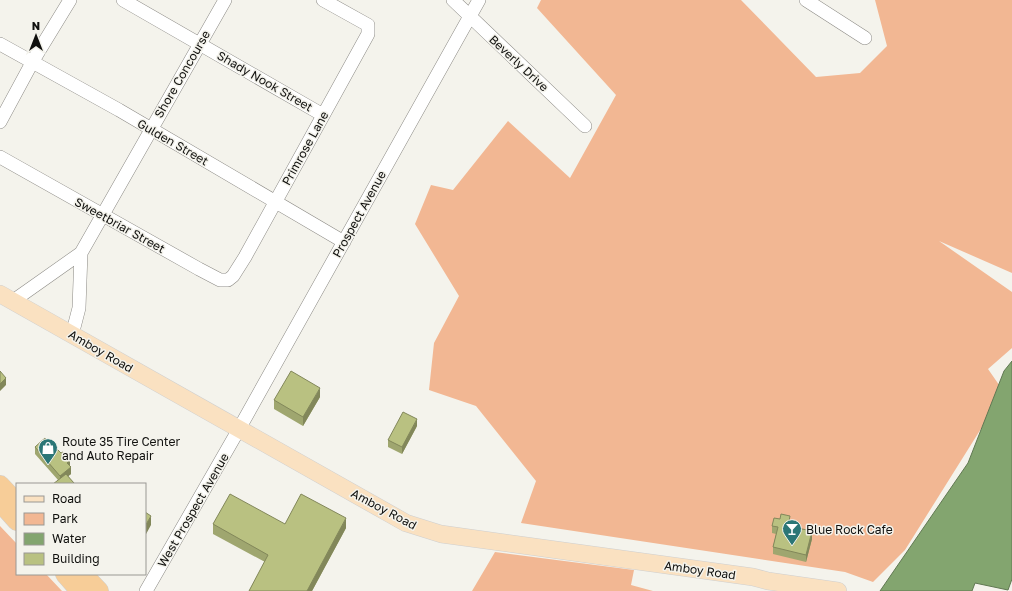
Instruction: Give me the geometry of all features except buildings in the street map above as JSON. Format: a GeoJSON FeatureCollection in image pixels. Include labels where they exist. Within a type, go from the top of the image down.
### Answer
{"type":"FeatureCollection","features":[{"type":"Feature","properties":{"kind":"highway"},"geometry":{"type":"LineString","coordinates":[[0,485],[16,502]]}},
{"type":"Feature","properties":{"kind":"highway"},"geometry":{"type":"LineString","coordinates":[[0,502],[16,520]]}},
{"type":"Feature","properties":{"kind":"highway"},"geometry":{"type":"LineString","coordinates":[[66,575],[80,591]]}},
{"type":"Feature","properties":{"kind":"highway"},"geometry":{"type":"LineString","coordinates":[[84,575],[99,591]]}},
{"type":"Feature","properties":{"kind":"main road","name":"Amboy Road"},"geometry":{"type":"LineString","coordinates":[[7,297],[406,523],[441,534],[754,577],[768,581],[838,591]]}},
{"type":"Feature","properties":{"kind":"street"},"geometry":{"type":"LineString","coordinates":[[0,122],[32,63],[70,0]]}},
{"type":"Feature","properties":{"kind":"street","name":"Shady Nook Street"},"geometry":{"type":"LineString","coordinates":[[123,0],[323,115]]}},
{"type":"Feature","properties":{"kind":"street","name":"Shore Concourse"},"geometry":{"type":"LineString","coordinates":[[7,297],[80,253],[225,0]]}},
{"type":"Feature","properties":{"kind":"street","name":"Primrose Lane"},"geometry":{"type":"LineString","coordinates":[[238,267],[368,34],[369,28],[323,0]]}},
{"type":"Feature","properties":{"kind":"street","name":"Beverly Drive"},"geometry":{"type":"LineString","coordinates":[[453,0],[585,126]]}},
{"type":"Feature","properties":{"kind":"street","name":"Prospect Avenue"},"geometry":{"type":"LineString","coordinates":[[239,429],[479,0]]}},
{"type":"Feature","properties":{"kind":"street"},"geometry":{"type":"LineString","coordinates":[[806,0],[865,38]]}},
{"type":"Feature","properties":{"kind":"street","name":"Gulden Street"},"geometry":{"type":"LineString","coordinates":[[0,44],[151,129],[344,242]]}},
{"type":"Feature","properties":{"kind":"street","name":"Sweetbriar Street"},"geometry":{"type":"LineString","coordinates":[[0,157],[220,280],[228,280],[238,267]]}},
{"type":"Feature","properties":{"kind":"street","name":"Shore Concourse"},"geometry":{"type":"LineString","coordinates":[[72,335],[79,308],[80,253]]}},
{"type":"Feature","properties":{"kind":"street","name":"West Prospect Avenue"},"geometry":{"type":"LineString","coordinates":[[146,591],[239,429]]}},
{"type":"Feature","properties":{"kind":"green space"},"geometry":{"type":"Polygon","coordinates":[[[541,0],[741,0],[816,77],[860,73],[887,46],[875,0],[1012,0],[1012,273],[939,241],[1012,292],[1012,348],[988,369],[1004,392],[905,550],[873,582],[845,572],[521,523],[536,481],[476,406],[429,390],[434,343],[459,296],[415,224],[431,185],[453,190],[508,121],[570,178],[616,95],[537,8],[541,0]]]}},
{"type":"Feature","properties":{"kind":"green space"},"geometry":{"type":"Polygon","coordinates":[[[0,526],[16,543],[16,575],[47,575],[62,591],[0,591],[0,526]]]}},
{"type":"Feature","properties":{"kind":"green space"},"geometry":{"type":"Polygon","coordinates":[[[495,552],[634,570],[631,585],[653,591],[472,591],[495,552]]]}},
{"type":"Feature","properties":{"kind":"water"},"geometry":{"type":"Polygon","coordinates":[[[1012,361],[1012,579],[1008,590],[975,583],[972,591],[880,591],[968,463],[1004,371],[1012,361]]]}},
{"type":"Feature","properties":{"kind":"place","name":"Route 35 Tire Center and Auto Repair"},"geometry":{"type":"Point","coordinates":[48,465]}},
{"type":"Feature","properties":{"kind":"place","name":"Blue Rock Cafe"},"geometry":{"type":"Point","coordinates":[792,546]}}]}
